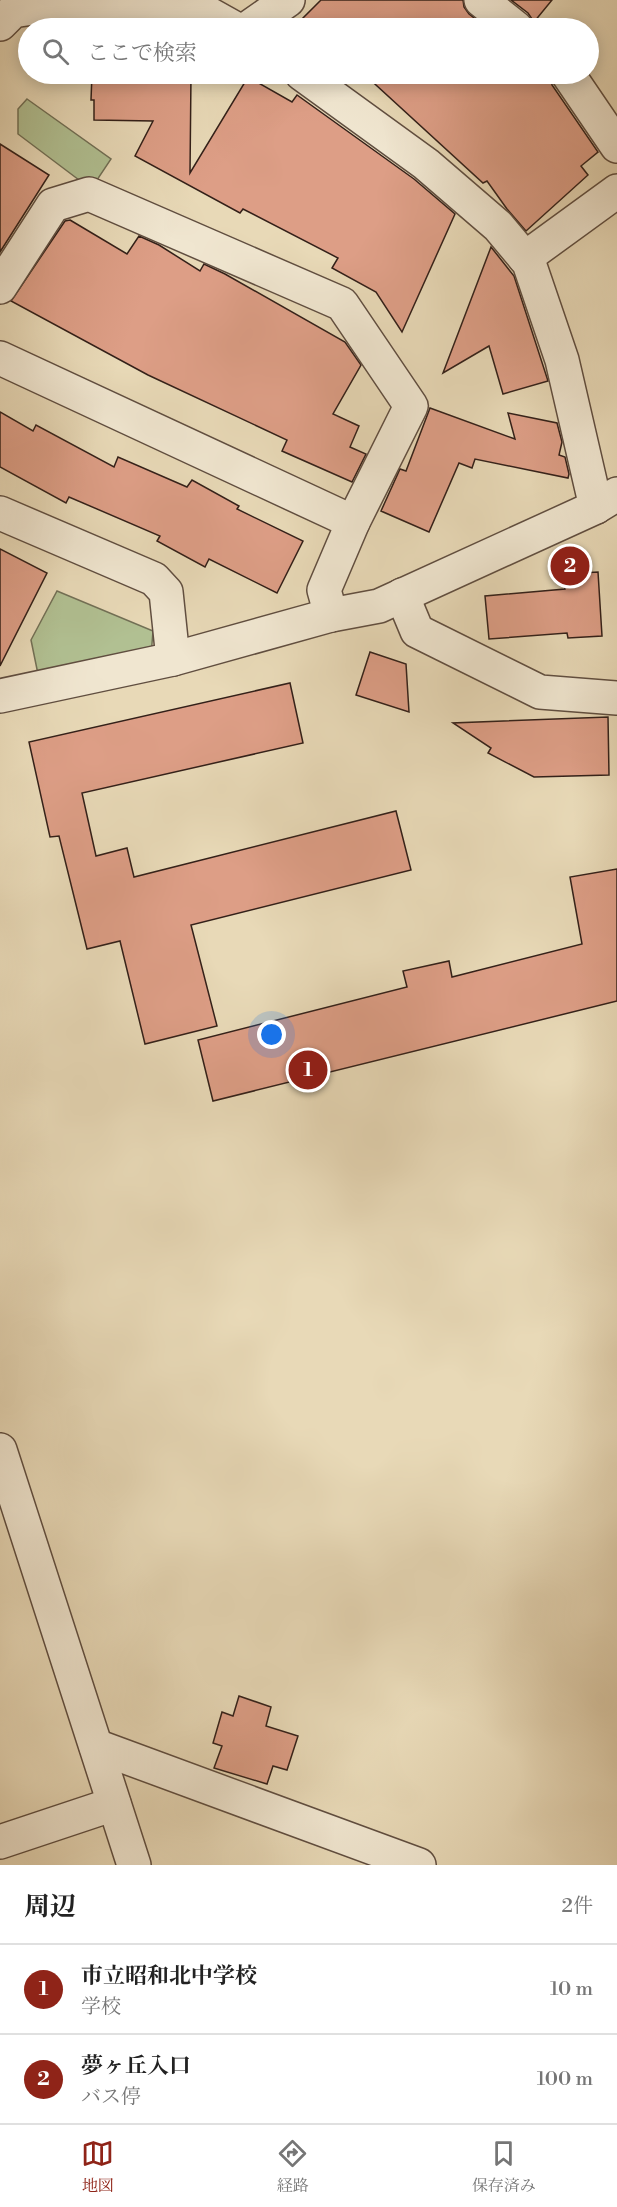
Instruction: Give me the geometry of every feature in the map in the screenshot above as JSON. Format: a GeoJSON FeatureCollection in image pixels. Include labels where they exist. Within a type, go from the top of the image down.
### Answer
{"type":"FeatureCollection","features":[{"type":"Feature","properties":{"kind":"street"},"geometry":{"type":"LineString","coordinates":[[262,18],[288,0]]}},
{"type":"Feature","properties":{"kind":"street"},"geometry":{"type":"LineString","coordinates":[[481,0],[504,18]]}},
{"type":"Feature","properties":{"kind":"street"},"geometry":{"type":"LineString","coordinates":[[0,24],[13,12],[72,2],[202,10],[216,18]]}},
{"type":"Feature","properties":{"kind":"street"},"geometry":{"type":"LineString","coordinates":[[0,696],[173,659],[331,615],[379,606],[606,500],[529,263],[498,226],[426,164],[316,84]]}},
{"type":"Feature","properties":{"kind":"street"},"geometry":{"type":"LineString","coordinates":[[575,84],[617,146]]}},
{"type":"Feature","properties":{"kind":"street"},"geometry":{"type":"LineString","coordinates":[[525,258],[617,191]]}},
{"type":"Feature","properties":{"kind":"street"},"geometry":{"type":"LineString","coordinates":[[0,287],[53,205],[89,194],[342,304],[411,406],[353,522],[324,590],[331,615]]}},
{"type":"Feature","properties":{"kind":"street"},"geometry":{"type":"LineString","coordinates":[[0,358],[353,522]]}},
{"type":"Feature","properties":{"kind":"street"},"geometry":{"type":"LineString","coordinates":[[0,513],[154,579],[166,592],[173,659]]}},
{"type":"Feature","properties":{"kind":"street"},"geometry":{"type":"LineString","coordinates":[[402,595],[417,631],[540,692],[617,698]]}},
{"type":"Feature","properties":{"kind":"street"},"geometry":{"type":"LineString","coordinates":[[0,1450],[134,1865]]}},
{"type":"Feature","properties":{"kind":"street"},"geometry":{"type":"LineString","coordinates":[[96,1746],[419,1865]]}},
{"type":"Feature","properties":{"kind":"street"},"geometry":{"type":"LineString","coordinates":[[0,1842],[114,1804]]}},
{"type":"Feature","properties":{"kind":"green space"},"geometry":{"type":"Polygon","coordinates":[[[27,99],[111,159],[91,189],[18,134],[18,109],[27,99]]]}},
{"type":"Feature","properties":{"kind":"green space"},"geometry":{"type":"Polygon","coordinates":[[[57,591],[153,631],[151,656],[39,679],[31,640],[57,591]]]}},
{"type":"Feature","properties":{"kind":"building"},"geometry":{"type":"Polygon","coordinates":[[[321,0],[463,0],[464,7],[474,18],[303,18],[321,0]]]}},
{"type":"Feature","properties":{"kind":"building"},"geometry":{"type":"Polygon","coordinates":[[[511,0],[552,0],[537,18],[531,18],[511,0]]]}},
{"type":"Feature","properties":{"kind":"building"},"geometry":{"type":"Polygon","coordinates":[[[92,84],[191,84],[190,173],[244,84],[260,84],[292,102],[297,95],[414,179],[455,214],[402,332],[376,292],[332,268],[338,258],[243,209],[240,213],[135,156],[153,121],[94,120],[94,100],[91,100],[92,84]]]}},
{"type":"Feature","properties":{"kind":"building"},"geometry":{"type":"Polygon","coordinates":[[[375,84],[552,84],[598,152],[581,166],[588,175],[526,231],[487,181],[483,183],[375,84]]]}},
{"type":"Feature","properties":{"kind":"building"},"geometry":{"type":"Polygon","coordinates":[[[0,144],[49,175],[0,252],[0,144]]]}},
{"type":"Feature","properties":{"kind":"building"},"geometry":{"type":"Polygon","coordinates":[[[70,220],[127,254],[139,236],[159,245],[200,271],[204,264],[345,342],[361,365],[333,414],[359,426],[350,447],[366,454],[352,482],[282,451],[287,440],[148,375],[11,301],[65,221],[70,220]]]}},
{"type":"Feature","properties":{"kind":"building"},"geometry":{"type":"Polygon","coordinates":[[[491,247],[514,276],[548,381],[503,394],[489,346],[443,373],[491,247]]]}},
{"type":"Feature","properties":{"kind":"building"},"geometry":{"type":"Polygon","coordinates":[[[430,408],[515,439],[508,413],[557,423],[562,442],[559,455],[565,457],[568,478],[475,459],[472,468],[459,463],[429,532],[381,511],[400,469],[406,471],[430,408]]]}},
{"type":"Feature","properties":{"kind":"building"},"geometry":{"type":"Polygon","coordinates":[[[0,412],[33,431],[36,425],[114,467],[118,457],[187,487],[192,480],[239,506],[237,509],[303,541],[277,593],[209,559],[205,567],[157,541],[160,536],[69,497],[66,503],[0,467],[0,412]]]}},
{"type":"Feature","properties":{"kind":"building"},"geometry":{"type":"Polygon","coordinates":[[[0,549],[47,573],[0,666],[0,549]]]}},
{"type":"Feature","properties":{"kind":"building"},"geometry":{"type":"Polygon","coordinates":[[[598,572],[602,636],[568,638],[567,633],[489,639],[485,596],[565,589],[564,574],[598,572]]]}},
{"type":"Feature","properties":{"kind":"building"},"geometry":{"type":"Polygon","coordinates":[[[370,652],[406,664],[409,712],[356,695],[370,652]]]}},
{"type":"Feature","properties":{"kind":"building"},"geometry":{"type":"Polygon","coordinates":[[[290,683],[303,743],[82,793],[96,856],[127,848],[134,877],[396,811],[411,870],[191,925],[217,1026],[145,1044],[120,941],[87,949],[59,836],[50,837],[29,742],[290,683]]]}},
{"type":"Feature","properties":{"kind":"building"},"geometry":{"type":"Polygon","coordinates":[[[608,717],[609,775],[534,777],[488,753],[491,748],[453,723],[608,717]]]}},
{"type":"Feature","properties":{"kind":"building"},"geometry":{"type":"Polygon","coordinates":[[[617,869],[617,1001],[213,1101],[198,1040],[407,987],[403,971],[449,961],[452,977],[582,944],[570,877],[617,869]]]}},
{"type":"Feature","properties":{"kind":"building"},"geometry":{"type":"Polygon","coordinates":[[[239,1696],[271,1707],[266,1726],[298,1736],[287,1770],[273,1766],[267,1784],[214,1768],[222,1746],[213,1743],[222,1712],[233,1716],[239,1696]]]}},
{"type":"Feature","properties":{"kind":"place","name":"夢ヶ丘入口"},"geometry":{"type":"Point","coordinates":[570,566]}},
{"type":"Feature","properties":{"kind":"place","name":"市立昭和北中学校"},"geometry":{"type":"Point","coordinates":[308,1070]}}]}
